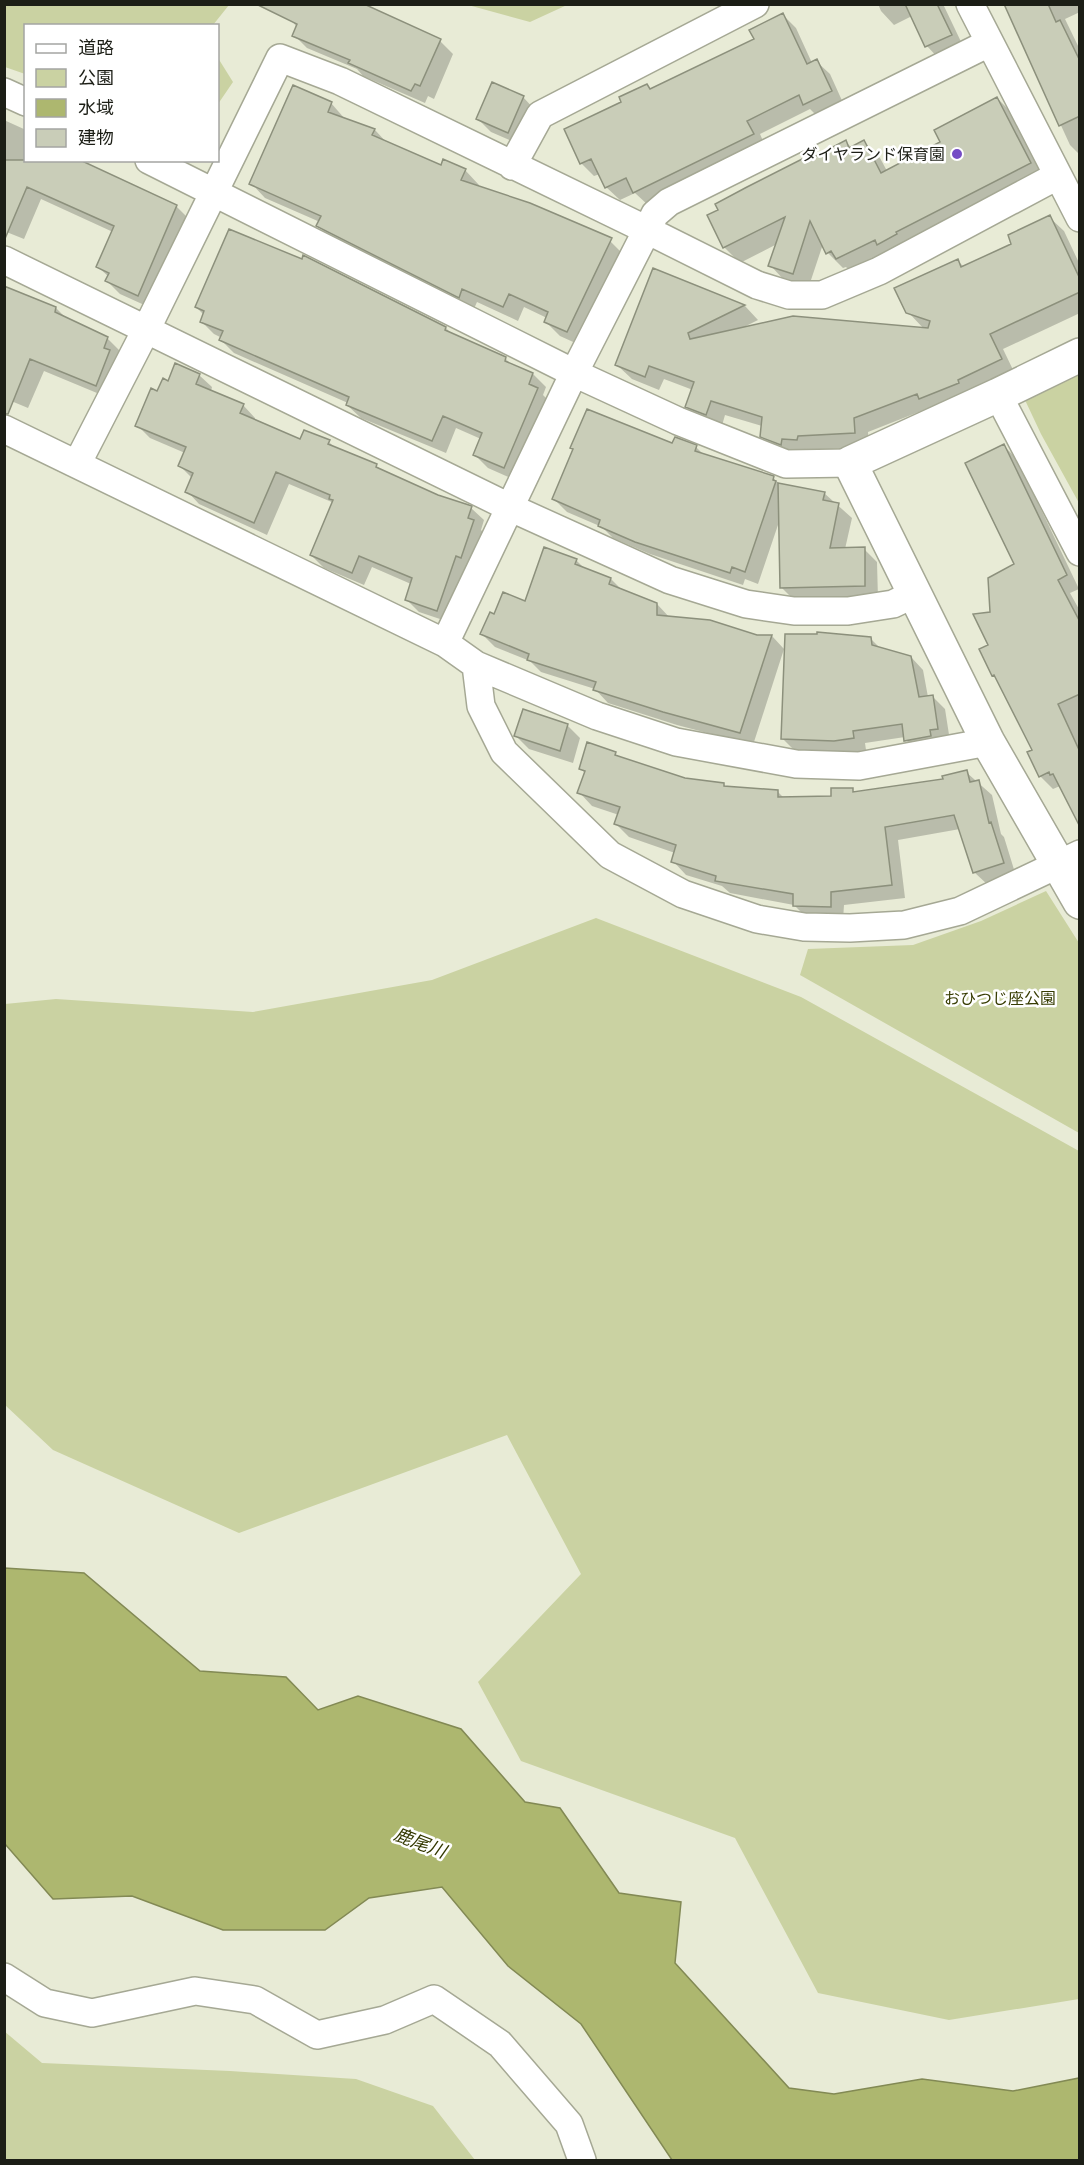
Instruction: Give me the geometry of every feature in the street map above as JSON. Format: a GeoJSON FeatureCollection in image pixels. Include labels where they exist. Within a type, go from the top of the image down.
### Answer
{"type":"FeatureCollection","features":[{"type":"Feature","properties":{"kind":"street"},"geometry":{"type":"LineString","coordinates":[[512,166],[540,115],[755,4]]}},
{"type":"Feature","properties":{"kind":"street"},"geometry":{"type":"LineString","coordinates":[[970,4],[1080,218]]}},
{"type":"Feature","properties":{"kind":"street"},"geometry":{"type":"LineString","coordinates":[[445,643],[574,373],[655,214],[669,202],[989,43]]}},
{"type":"Feature","properties":{"kind":"street"},"geometry":{"type":"LineString","coordinates":[[77,464],[280,58],[340,81],[757,285],[789,295],[822,296],[879,271],[1057,176]]}},
{"type":"Feature","properties":{"kind":"street"},"geometry":{"type":"LineString","coordinates":[[4,92],[24,101]]}},
{"type":"Feature","properties":{"kind":"street"},"geometry":{"type":"LineString","coordinates":[[153,162],[574,373],[678,421],[786,464],[850,463],[1080,355]]}},
{"type":"Feature","properties":{"kind":"street"},"geometry":{"type":"LineString","coordinates":[[4,260],[509,507],[670,580],[746,604],[794,611],[848,611],[893,604],[914,594]]}},
{"type":"Feature","properties":{"kind":"street"},"geometry":{"type":"LineString","coordinates":[[998,395],[1080,552]]}},
{"type":"Feature","properties":{"kind":"street"},"geometry":{"type":"LineString","coordinates":[[4,429],[445,643],[476,665],[597,716],[676,742],[796,764],[859,766],[988,742]]}},
{"type":"Feature","properties":{"kind":"street"},"geometry":{"type":"LineString","coordinates":[[850,463],[988,742],[1069,860],[1080,902]]}},
{"type":"Feature","properties":{"kind":"street"},"geometry":{"type":"LineString","coordinates":[[476,665],[481,706],[504,753],[610,855],[683,894],[757,919],[804,927],[904,925],[960,911],[1069,860]]}},
{"type":"Feature","properties":{"kind":"street"},"geometry":{"type":"LineString","coordinates":[[4,1977],[45,2003],[92,2013],[195,1991],[255,2000],[317,2035],[385,2020],[434,1999],[500,2044],[568,2124],[582,2160]]}},
{"type":"Feature","properties":{"kind":"green space"},"geometry":{"type":"Polygon","coordinates":[[[5,4],[229,5],[214,24],[24,24],[24,74],[5,67],[5,4]]]}},
{"type":"Feature","properties":{"kind":"green space"},"geometry":{"type":"Polygon","coordinates":[[[567,4],[530,22],[468,5],[567,4]]]}},
{"type":"Feature","properties":{"kind":"green space"},"geometry":{"type":"Polygon","coordinates":[[[219,60],[233,82],[219,103],[219,60]]]}},
{"type":"Feature","properties":{"kind":"green space"},"geometry":{"type":"Polygon","coordinates":[[[1079,374],[1079,503],[1025,400],[1079,374]]]}},
{"type":"Feature","properties":{"kind":"green space","name":"おひつじ座公園"},"geometry":{"type":"Polygon","coordinates":[[[1046,891],[1079,943],[1079,1133],[800,975],[808,949],[913,945],[981,921],[1046,891]]]}},
{"type":"Feature","properties":{"kind":"green space"},"geometry":{"type":"Polygon","coordinates":[[[596,918],[801,997],[1079,1151],[1079,1999],[949,2020],[818,1993],[735,1838],[521,1761],[478,1682],[581,1574],[507,1435],[239,1533],[53,1450],[5,1405],[5,1004],[56,999],[253,1012],[432,980],[596,918]]]}},
{"type":"Feature","properties":{"kind":"green space"},"geometry":{"type":"Polygon","coordinates":[[[4,2031],[42,2063],[356,2079],[433,2106],[475,2160],[5,2160],[4,2031]]]}},
{"type":"Feature","properties":{"kind":"water","name":"鹿尾川"},"geometry":{"type":"Polygon","coordinates":[[[4,1568],[84,1573],[200,1671],[286,1677],[318,1710],[358,1696],[461,1729],[525,1802],[560,1808],[619,1893],[681,1902],[675,1963],[789,2088],[834,2094],[922,2079],[1013,2091],[1079,2078],[1079,2160],[672,2160],[581,2024],[508,1966],[442,1887],[369,1898],[325,1930],[223,1930],[132,1896],[53,1899],[5,1844],[4,1568]]]}},
{"type":"Feature","properties":{"kind":"building"},"geometry":{"type":"Polygon","coordinates":[[[256,4],[364,4],[441,39],[420,86],[415,84],[411,91],[348,63],[350,60],[292,36],[297,24],[256,4]]]}},
{"type":"Feature","properties":{"kind":"building"},"geometry":{"type":"Polygon","coordinates":[[[905,4],[937,4],[952,35],[925,47],[905,4]]]}},
{"type":"Feature","properties":{"kind":"building"},"geometry":{"type":"Polygon","coordinates":[[[1004,4],[1048,4],[1056,22],[1060,20],[1080,61],[1080,116],[1059,126],[1004,4]]]}},
{"type":"Feature","properties":{"kind":"building"},"geometry":{"type":"Polygon","coordinates":[[[783,13],[807,64],[817,59],[832,91],[803,105],[799,95],[747,121],[754,134],[633,193],[626,178],[605,188],[591,159],[580,164],[564,129],[621,102],[619,97],[647,84],[650,89],[754,39],[749,30],[783,13]]]}},
{"type":"Feature","properties":{"kind":"building"},"geometry":{"type":"Polygon","coordinates":[[[492,82],[524,96],[508,133],[476,119],[492,82]]]}},
{"type":"Feature","properties":{"kind":"building"},"geometry":{"type":"Polygon","coordinates":[[[293,85],[332,102],[328,112],[375,129],[372,135],[441,165],[443,159],[466,169],[461,180],[530,203],[612,238],[567,332],[544,322],[548,312],[509,294],[503,307],[462,289],[459,298],[316,226],[321,216],[249,184],[293,85]]]}},
{"type":"Feature","properties":{"kind":"building"},"geometry":{"type":"Polygon","coordinates":[[[997,97],[1031,163],[896,232],[897,234],[877,245],[875,240],[836,259],[831,251],[826,254],[810,221],[793,274],[768,266],[785,217],[723,248],[707,215],[718,210],[715,204],[810,155],[812,158],[846,140],[849,148],[864,140],[881,173],[940,142],[934,130],[997,97]]]}},
{"type":"Feature","properties":{"kind":"building"},"geometry":{"type":"Polygon","coordinates":[[[4,160],[84,162],[177,205],[138,296],[105,281],[109,273],[96,267],[114,226],[27,187],[4,241],[4,160]]]}},
{"type":"Feature","properties":{"kind":"building"},"geometry":{"type":"Polygon","coordinates":[[[1050,215],[1080,279],[1080,292],[990,334],[1002,359],[958,380],[959,383],[919,399],[917,394],[854,418],[855,433],[798,436],[797,440],[782,439],[781,445],[760,437],[762,417],[711,401],[706,415],[685,407],[694,382],[649,366],[645,377],[615,365],[653,268],[745,305],[688,333],[690,339],[793,316],[928,328],[930,321],[906,313],[894,288],[958,259],[961,267],[1011,244],[1008,235],[1050,215]]]}},
{"type":"Feature","properties":{"kind":"building"},"geometry":{"type":"Polygon","coordinates":[[[229,229],[302,259],[303,255],[446,327],[445,330],[506,357],[505,361],[533,373],[529,384],[538,388],[504,468],[473,455],[482,433],[443,416],[432,441],[346,405],[349,397],[219,340],[223,331],[200,322],[204,311],[195,307],[229,229]]]}},
{"type":"Feature","properties":{"kind":"building"},"geometry":{"type":"Polygon","coordinates":[[[4,286],[56,307],[55,312],[108,337],[104,348],[110,350],[96,386],[30,359],[8,414],[4,414],[4,286]]]}},
{"type":"Feature","properties":{"kind":"building"},"geometry":{"type":"Polygon","coordinates":[[[175,363],[200,374],[196,384],[244,404],[240,413],[300,439],[304,430],[330,440],[328,444],[377,464],[376,467],[438,495],[472,506],[468,518],[474,520],[461,558],[456,556],[437,611],[405,600],[412,578],[359,556],[352,573],[310,555],[333,500],[329,499],[330,495],[276,472],[254,523],[185,492],[193,473],[178,466],[186,447],[135,426],[151,388],[157,391],[163,378],[168,381],[175,363]]]}},
{"type":"Feature","properties":{"kind":"building"},"geometry":{"type":"Polygon","coordinates":[[[587,409],[672,443],[675,437],[697,445],[695,451],[774,476],[773,480],[776,481],[745,572],[732,567],[730,573],[635,542],[598,526],[600,520],[552,499],[587,409]]]}},
{"type":"Feature","properties":{"kind":"building"},"geometry":{"type":"Polygon","coordinates":[[[1004,444],[1067,575],[1058,580],[1080,622],[1080,694],[1058,704],[1080,752],[1080,827],[1053,774],[1050,775],[1049,772],[1039,777],[1027,752],[1032,750],[979,649],[988,645],[973,614],[990,612],[988,578],[1014,564],[965,463],[1004,444]]]}},
{"type":"Feature","properties":{"kind":"building"},"geometry":{"type":"Polygon","coordinates":[[[778,483],[825,492],[823,500],[839,503],[830,548],[865,547],[865,586],[780,588],[778,483]]]}},
{"type":"Feature","properties":{"kind":"building"},"geometry":{"type":"Polygon","coordinates":[[[544,547],[577,559],[575,564],[611,578],[609,584],[657,603],[657,615],[710,620],[757,635],[772,635],[740,733],[593,690],[596,682],[527,660],[529,654],[480,634],[490,612],[494,614],[503,592],[525,601],[544,547]]]}},
{"type":"Feature","properties":{"kind":"building"},"geometry":{"type":"Polygon","coordinates":[[[817,632],[871,637],[872,645],[911,656],[919,697],[933,695],[938,729],[930,730],[931,736],[904,741],[902,724],[853,731],[854,738],[834,741],[781,739],[785,634],[817,634],[817,632]]]}},
{"type":"Feature","properties":{"kind":"building"},"geometry":{"type":"Polygon","coordinates":[[[523,709],[568,724],[560,751],[514,736],[523,709]]]}},
{"type":"Feature","properties":{"kind":"building"},"geometry":{"type":"Polygon","coordinates":[[[587,742],[616,752],[615,755],[685,778],[724,783],[724,786],[778,790],[778,797],[831,796],[831,788],[853,788],[853,792],[943,779],[942,776],[967,770],[970,782],[979,780],[989,823],[991,822],[1004,863],[973,873],[954,815],[885,827],[892,885],[831,892],[831,907],[793,906],[793,894],[715,881],[716,876],[671,862],[676,845],[614,824],[620,807],[577,793],[585,771],[579,769],[587,742]]]}},
{"type":"Feature","properties":{"kind":"place","name":"ダイヤランド保育園"},"geometry":{"type":"Point","coordinates":[957,154]}}]}
